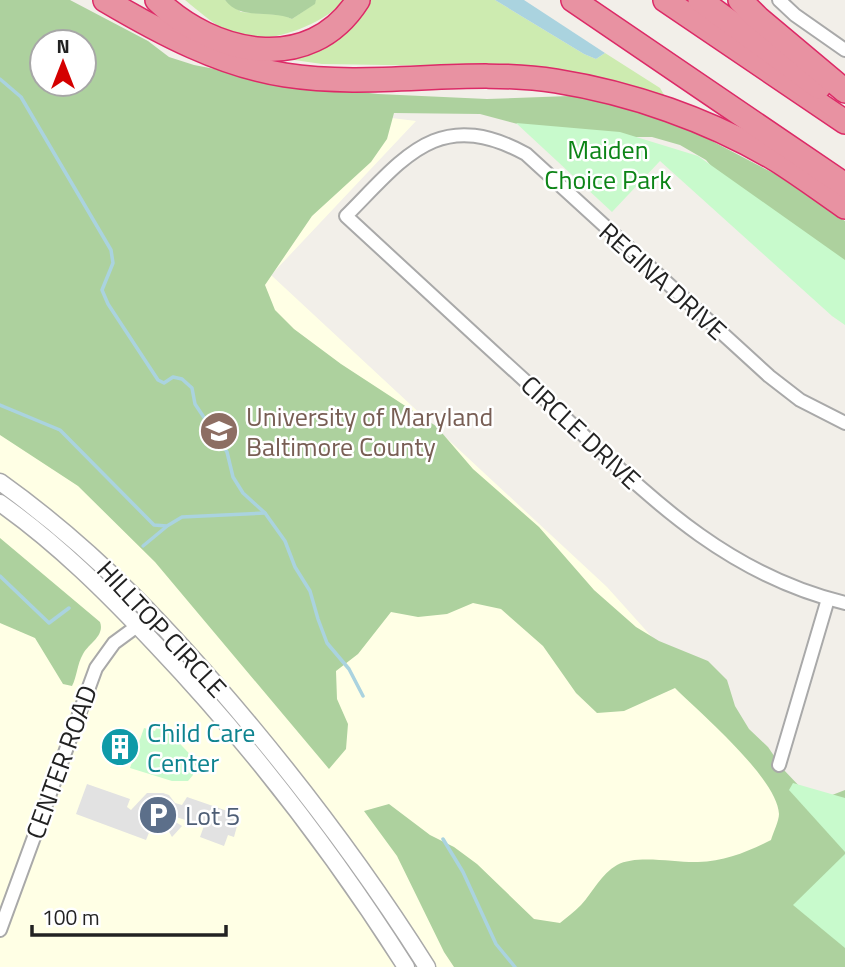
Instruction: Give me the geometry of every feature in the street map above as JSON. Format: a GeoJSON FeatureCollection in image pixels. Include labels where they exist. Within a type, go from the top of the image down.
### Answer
{"type":"FeatureCollection","features":[{"type":"Feature","properties":{"kind":"highway"},"geometry":{"type":"LineString","coordinates":[[105,0],[144,23],[204,42],[269,50],[287,49],[309,43],[342,20],[358,0]]}},
{"type":"Feature","properties":{"kind":"highway"},"geometry":{"type":"LineString","coordinates":[[135,0],[155,19],[255,68],[309,77],[501,78],[553,80],[586,86],[679,115],[719,131],[776,160],[845,207]]}},
{"type":"Feature","properties":{"kind":"highway"},"geometry":{"type":"LineString","coordinates":[[157,0],[204,42]]}},
{"type":"Feature","properties":{"kind":"highway"},"geometry":{"type":"LineString","coordinates":[[168,0],[204,42]]}},
{"type":"Feature","properties":{"kind":"highway"},"geometry":{"type":"LineString","coordinates":[[573,0],[845,185]]}},
{"type":"Feature","properties":{"kind":"highway"},"geometry":{"type":"LineString","coordinates":[[665,0],[845,122]]}},
{"type":"Feature","properties":{"kind":"highway"},"geometry":{"type":"LineString","coordinates":[[700,0],[845,104]]}},
{"type":"Feature","properties":{"kind":"highway"},"geometry":{"type":"LineString","coordinates":[[740,0],[845,91]]}},
{"type":"Feature","properties":{"kind":"street"},"geometry":{"type":"LineString","coordinates":[[779,0],[795,15],[845,50]]}},
{"type":"Feature","properties":{"kind":"street","name":"REGINA DRIVE"},"geometry":{"type":"LineString","coordinates":[[346,216],[407,155],[426,144],[443,137],[465,135],[482,136],[504,143],[526,155],[769,376],[800,400],[845,423]]}},
{"type":"Feature","properties":{"kind":"street","name":"CIRCLE DRIVE"},"geometry":{"type":"LineString","coordinates":[[346,216],[682,524],[748,567],[828,599],[845,603]]}},
{"type":"Feature","properties":{"kind":"street","name":"HILLTOP CIRCLE"},"geometry":{"type":"LineString","coordinates":[[0,482],[46,515],[97,559],[193,658],[296,781],[395,916],[427,967]]}},
{"type":"Feature","properties":{"kind":"street","name":"HILLTOP CIRCLE"},"geometry":{"type":"LineString","coordinates":[[0,503],[36,528],[86,572],[203,696],[282,790],[330,853],[406,967]]}},
{"type":"Feature","properties":{"kind":"street"},"geometry":{"type":"LineString","coordinates":[[779,765],[828,599]]}},
{"type":"Feature","properties":{"kind":"street","name":"CENTER ROAD"},"geometry":{"type":"LineString","coordinates":[[0,930],[96,668],[114,643],[153,615]]}},
{"type":"Feature","properties":{"kind":"shaded area","name":"University of Maryland Baltimore County"},"geometry":{"type":"Polygon","coordinates":[[[0,0],[75,28],[28,28],[28,98],[98,98],[98,37],[279,104],[416,121],[271,275],[607,587],[845,852],[845,967],[0,967],[0,0]]]}},
{"type":"Feature","properties":{"kind":"shaded area","name":"Lot 5"},"geometry":{"type":"Polygon","coordinates":[[[87,784],[130,799],[127,807],[131,810],[147,793],[163,793],[169,795],[175,803],[182,805],[187,797],[236,814],[232,824],[237,826],[234,837],[228,835],[224,846],[200,837],[204,826],[176,817],[174,821],[182,826],[172,837],[167,828],[150,830],[146,840],[76,814],[87,784]]]}},
{"type":"Feature","properties":{"kind":"green space"},"geometry":{"type":"Polygon","coordinates":[[[0,0],[70,0],[148,41],[169,57],[194,65],[298,85],[378,94],[487,99],[597,95],[687,128],[777,175],[845,221],[845,298],[724,181],[706,160],[680,145],[652,137],[587,137],[533,128],[480,114],[394,113],[387,139],[371,162],[312,216],[265,285],[275,310],[294,329],[341,364],[436,426],[473,469],[539,527],[594,590],[636,627],[659,641],[708,661],[727,680],[735,706],[749,729],[768,747],[783,769],[802,789],[827,797],[845,790],[845,967],[454,967],[397,856],[364,811],[389,804],[430,835],[454,847],[477,864],[534,919],[560,923],[581,905],[602,878],[617,865],[646,859],[689,862],[717,860],[771,840],[779,817],[775,799],[766,783],[736,747],[675,688],[624,711],[597,713],[576,693],[543,646],[501,609],[473,603],[447,614],[418,617],[391,612],[358,654],[336,671],[337,699],[348,724],[346,749],[329,769],[155,562],[78,486],[0,435],[0,0]]]}},
{"type":"Feature","properties":{"kind":"green space"},"geometry":{"type":"Polygon","coordinates":[[[185,0],[225,0],[241,12],[283,15],[292,19],[316,0],[344,0],[309,25],[277,36],[246,38],[229,33],[185,0]]]}},
{"type":"Feature","properties":{"kind":"green space"},"geometry":{"type":"Polygon","coordinates":[[[225,0],[316,0],[315,4],[292,19],[247,13],[225,0]]]}},
{"type":"Feature","properties":{"kind":"green space"},"geometry":{"type":"Polygon","coordinates":[[[368,0],[495,0],[584,54],[596,59],[605,53],[660,88],[666,98],[602,78],[513,67],[322,64],[238,52],[277,56],[329,44],[351,26],[368,0]]]}},
{"type":"Feature","properties":{"kind":"green space","name":"Maiden Choice Park"},"geometry":{"type":"Polygon","coordinates":[[[516,123],[620,132],[698,156],[845,260],[845,325],[660,161],[612,212],[516,123]]]}},
{"type":"Feature","properties":{"kind":"green space"},"geometry":{"type":"Polygon","coordinates":[[[0,538],[100,622],[100,631],[83,654],[72,686],[63,684],[35,638],[0,623],[0,538]]]}},
{"type":"Feature","properties":{"kind":"green space"},"geometry":{"type":"Polygon","coordinates":[[[157,726],[168,731],[198,763],[199,766],[193,765],[193,775],[188,781],[172,781],[130,768],[144,728],[155,731],[157,726]]]}},
{"type":"Feature","properties":{"kind":"green space"},"geometry":{"type":"Polygon","coordinates":[[[793,783],[845,798],[845,852],[789,790],[793,783]]]}},
{"type":"Feature","properties":{"kind":"green space"},"geometry":{"type":"Polygon","coordinates":[[[845,854],[845,948],[793,905],[845,854]]]}},
{"type":"Feature","properties":{"kind":"water"},"geometry":{"type":"Polygon","coordinates":[[[495,0],[524,0],[605,53],[596,59],[584,54],[495,0]]]}},
{"type":"Feature","properties":{"kind":"waterway"},"geometry":{"type":"LineString","coordinates":[[0,79],[21,97],[111,250],[113,263],[102,290],[108,304],[158,380],[164,383],[173,377],[182,379],[192,388],[195,404],[227,452],[233,477],[243,493],[265,513],[285,541],[295,567],[310,591],[327,643],[349,669],[363,696]]}},
{"type":"Feature","properties":{"kind":"waterway"},"geometry":{"type":"LineString","coordinates":[[0,405],[60,430],[154,525],[167,526],[182,517],[265,513]]}},
{"type":"Feature","properties":{"kind":"waterway"},"geometry":{"type":"LineString","coordinates":[[143,546],[166,527]]}},
{"type":"Feature","properties":{"kind":"waterway"},"geometry":{"type":"LineString","coordinates":[[0,576],[49,623],[69,608]]}},
{"type":"Feature","properties":{"kind":"waterway"},"geometry":{"type":"LineString","coordinates":[[443,839],[463,872],[496,944],[515,967]]}},
{"type":"Feature","properties":{"kind":"place","name":"University of Maryland Baltimore County"},"geometry":{"type":"Point","coordinates":[219,431]}},
{"type":"Feature","properties":{"kind":"place","name":"Child Care Center"},"geometry":{"type":"Point","coordinates":[120,747]}},
{"type":"Feature","properties":{"kind":"place","name":"Lot 5"},"geometry":{"type":"Point","coordinates":[158,815]}}]}
